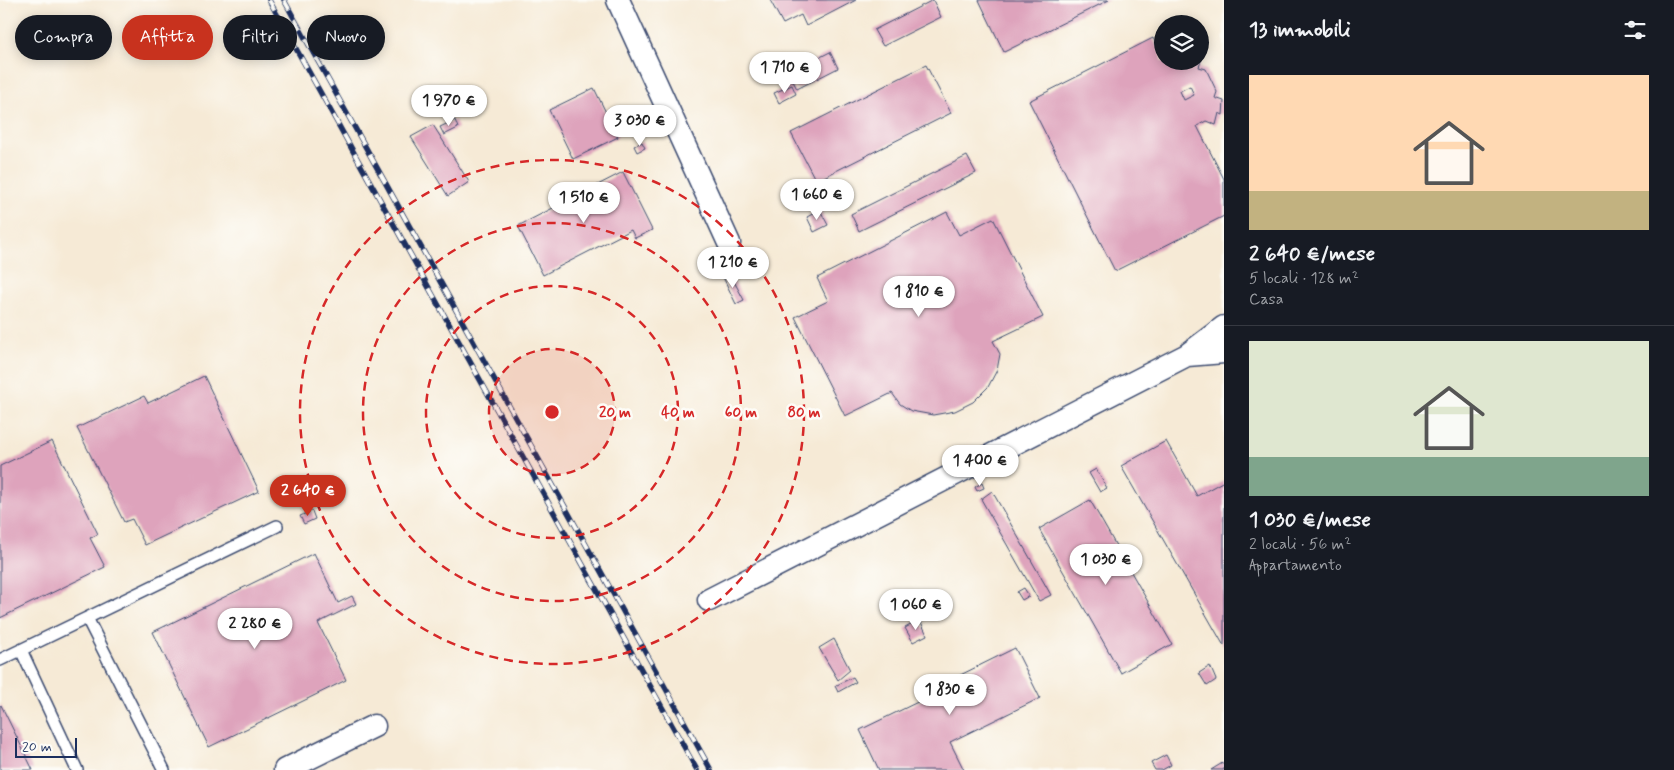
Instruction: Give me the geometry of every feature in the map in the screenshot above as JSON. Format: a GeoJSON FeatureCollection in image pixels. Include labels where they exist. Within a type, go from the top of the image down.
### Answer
{"type":"FeatureCollection","features":[{"type":"Feature","properties":{"kind":"street"},"geometry":{"type":"LineString","coordinates":[[618,0],[729,243]]}},
{"type":"Feature","properties":{"kind":"street"},"geometry":{"type":"LineString","coordinates":[[709,600],[1187,355],[1224,327]]}},
{"type":"Feature","properties":{"kind":"street"},"geometry":{"type":"LineString","coordinates":[[1187,355],[1224,352]]}},
{"type":"Feature","properties":{"kind":"street"},"geometry":{"type":"LineString","coordinates":[[285,770],[374,726]]}},
{"type":"Feature","properties":{"kind":"lane"},"geometry":{"type":"LineString","coordinates":[[0,660],[277,526]]}},
{"type":"Feature","properties":{"kind":"lane"},"geometry":{"type":"LineString","coordinates":[[87,618],[164,770]]}},
{"type":"Feature","properties":{"kind":"lane"},"geometry":{"type":"LineString","coordinates":[[21,650],[77,770]]}},
{"type":"Feature","properties":{"kind":"building"},"geometry":{"type":"Polygon","coordinates":[[[770,0],[856,0],[806,26],[801,15],[783,24],[770,0]]]}},
{"type":"Feature","properties":{"kind":"building"},"geometry":{"type":"Polygon","coordinates":[[[933,0],[941,17],[883,46],[874,30],[933,0]]]}},
{"type":"Feature","properties":{"kind":"building"},"geometry":{"type":"Polygon","coordinates":[[[979,0],[1109,0],[1004,52],[979,0]]]}},
{"type":"Feature","properties":{"kind":"building"},"geometry":{"type":"Polygon","coordinates":[[[1153,38],[1154,70],[1206,70],[1217,92],[1215,98],[1224,101],[1223,115],[1219,113],[1216,125],[1206,121],[1197,126],[1224,179],[1224,216],[1115,271],[1029,101],[1153,38]],[[1190,86],[1180,91],[1184,100],[1194,95],[1190,86]]]}},
{"type":"Feature","properties":{"kind":"building"},"geometry":{"type":"Polygon","coordinates":[[[830,52],[838,68],[797,89],[789,73],[830,52]]]}},
{"type":"Feature","properties":{"kind":"building"},"geometry":{"type":"Polygon","coordinates":[[[926,65],[951,113],[816,181],[791,133],[926,65]]]}},
{"type":"Feature","properties":{"kind":"building"},"geometry":{"type":"Polygon","coordinates":[[[792,85],[796,94],[779,103],[774,93],[792,85]]]}},
{"type":"Feature","properties":{"kind":"building"},"geometry":{"type":"Polygon","coordinates":[[[594,88],[618,137],[573,159],[549,110],[594,88]]]}},
{"type":"Feature","properties":{"kind":"building"},"geometry":{"type":"Polygon","coordinates":[[[455,120],[458,128],[444,135],[440,127],[455,120]]]}},
{"type":"Feature","properties":{"kind":"building"},"geometry":{"type":"Polygon","coordinates":[[[433,125],[469,182],[448,196],[411,137],[433,125]]]}},
{"type":"Feature","properties":{"kind":"building"},"geometry":{"type":"Polygon","coordinates":[[[642,142],[645,148],[637,152],[634,146],[642,142]]]}},
{"type":"Feature","properties":{"kind":"building"},"geometry":{"type":"Polygon","coordinates":[[[967,156],[976,173],[859,231],[851,214],[967,156]]]}},
{"type":"Feature","properties":{"kind":"building"},"geometry":{"type":"Polygon","coordinates":[[[623,172],[652,230],[635,238],[631,230],[543,275],[518,226],[623,172]]]}},
{"type":"Feature","properties":{"kind":"building"},"geometry":{"type":"Polygon","coordinates":[[[820,210],[828,225],[814,232],[807,217],[820,210]]]}},
{"type":"Feature","properties":{"kind":"building"},"geometry":{"type":"Polygon","coordinates":[[[947,212],[959,235],[993,218],[1043,317],[993,341],[1000,354],[997,370],[988,387],[973,402],[955,411],[933,415],[911,411],[900,404],[892,393],[845,416],[795,317],[828,301],[817,278],[947,212]]]}},
{"type":"Feature","properties":{"kind":"building"},"geometry":{"type":"Polygon","coordinates":[[[730,274],[744,300],[736,304],[723,277],[730,274]]]}},
{"type":"Feature","properties":{"kind":"building"},"geometry":{"type":"Polygon","coordinates":[[[204,376],[259,491],[145,545],[132,519],[124,522],[77,428],[144,396],[148,403],[204,376]]]}},
{"type":"Feature","properties":{"kind":"building"},"geometry":{"type":"Polygon","coordinates":[[[52,441],[98,534],[90,538],[105,567],[0,618],[0,466],[52,441]]]}},
{"type":"Feature","properties":{"kind":"building"},"geometry":{"type":"Polygon","coordinates":[[[1166,441],[1197,496],[1224,481],[1224,646],[1121,466],[1166,441]]]}},
{"type":"Feature","properties":{"kind":"building"},"geometry":{"type":"Polygon","coordinates":[[[1096,469],[1107,488],[1100,492],[1089,473],[1096,469]]]}},
{"type":"Feature","properties":{"kind":"building"},"geometry":{"type":"Polygon","coordinates":[[[982,483],[984,488],[977,491],[975,487],[982,483]]]}},
{"type":"Feature","properties":{"kind":"building"},"geometry":{"type":"Polygon","coordinates":[[[992,491],[1051,595],[1039,601],[981,499],[992,491]]]}},
{"type":"Feature","properties":{"kind":"building"},"geometry":{"type":"Polygon","coordinates":[[[1090,500],[1172,644],[1121,673],[1039,529],[1090,500]]]}},
{"type":"Feature","properties":{"kind":"building"},"geometry":{"type":"Polygon","coordinates":[[[312,511],[315,519],[304,524],[300,516],[312,511]]]}},
{"type":"Feature","properties":{"kind":"building"},"geometry":{"type":"Polygon","coordinates":[[[314,553],[338,603],[352,596],[356,604],[318,623],[346,680],[209,747],[153,632],[314,553]]]}},
{"type":"Feature","properties":{"kind":"building"},"geometry":{"type":"Polygon","coordinates":[[[1024,588],[1029,596],[1022,600],[1017,592],[1024,588]]]}},
{"type":"Feature","properties":{"kind":"building"},"geometry":{"type":"Polygon","coordinates":[[[920,620],[927,635],[913,642],[905,628],[920,620]]]}},
{"type":"Feature","properties":{"kind":"building"},"geometry":{"type":"Polygon","coordinates":[[[834,639],[850,670],[838,680],[819,648],[834,639]]]}},
{"type":"Feature","properties":{"kind":"building"},"geometry":{"type":"Polygon","coordinates":[[[1015,648],[1040,698],[950,742],[964,770],[879,770],[860,730],[928,697],[926,692],[1015,648]]]}},
{"type":"Feature","properties":{"kind":"building"},"geometry":{"type":"Polygon","coordinates":[[[1210,666],[1216,680],[1207,686],[1199,673],[1210,666]]]}},
{"type":"Feature","properties":{"kind":"building"},"geometry":{"type":"Polygon","coordinates":[[[853,677],[856,682],[838,692],[835,686],[853,677]]]}},
{"type":"Feature","properties":{"kind":"building"},"geometry":{"type":"Polygon","coordinates":[[[1,705],[33,770],[0,770],[1,705]]]}},
{"type":"Feature","properties":{"kind":"building"},"geometry":{"type":"Polygon","coordinates":[[[1166,755],[1171,765],[1162,770],[1155,770],[1151,763],[1166,755]]]}},
{"type":"Feature","properties":{"kind":"building"},"geometry":{"type":"Polygon","coordinates":[[[1224,762],[1224,770],[1211,770],[1224,762]]]}},
{"type":"Feature","properties":{"kind":"railway"},"geometry":{"type":"LineString","coordinates":[[269,0],[697,770]]}},
{"type":"Feature","properties":{"kind":"railway"},"geometry":{"type":"LineString","coordinates":[[284,0],[711,770]]}}]}
